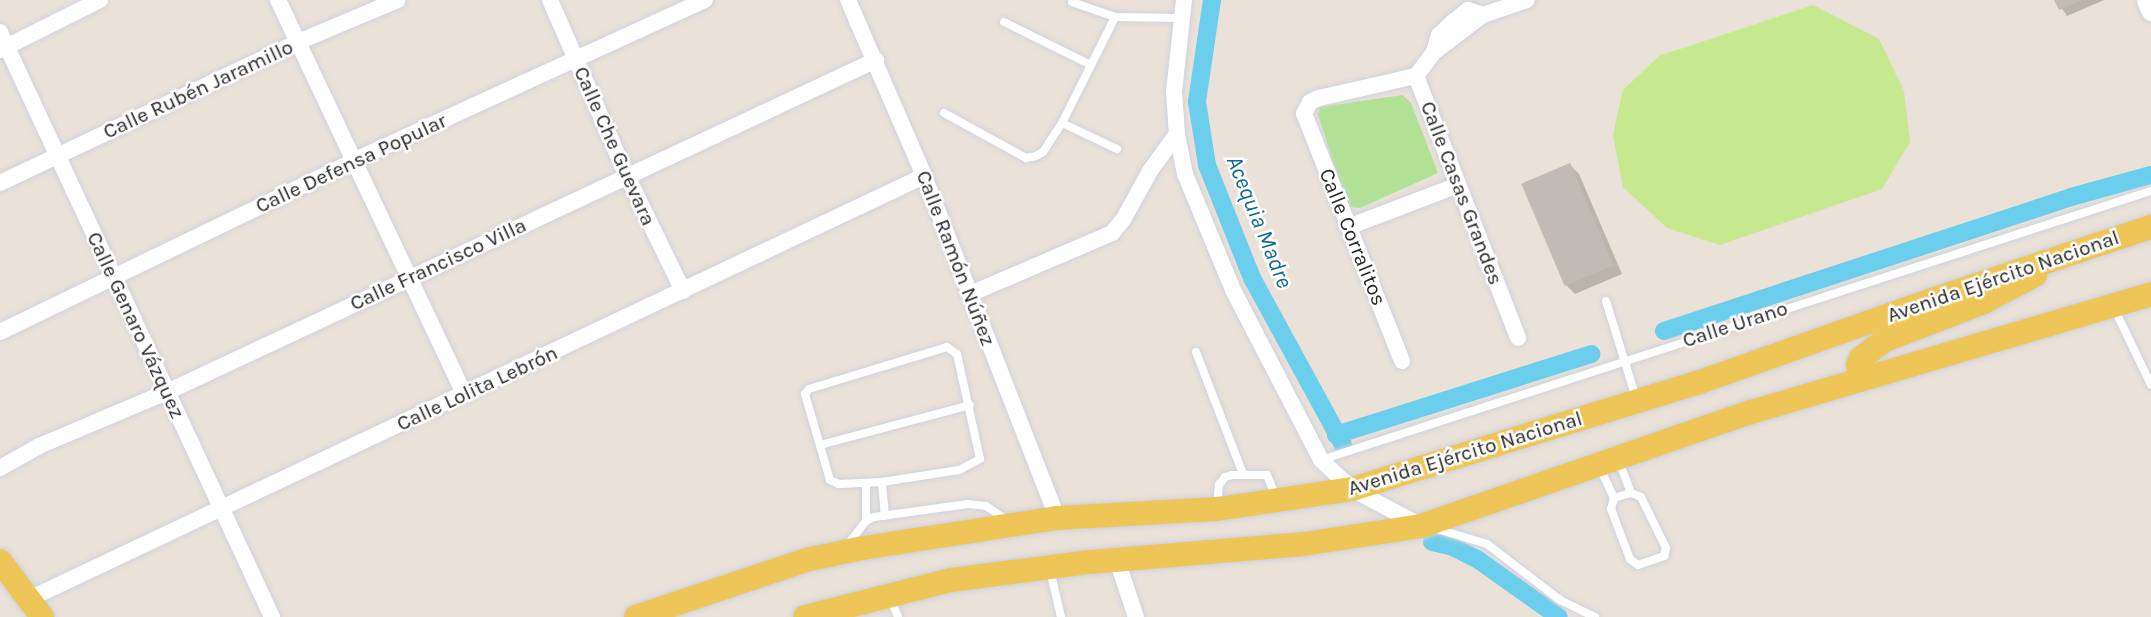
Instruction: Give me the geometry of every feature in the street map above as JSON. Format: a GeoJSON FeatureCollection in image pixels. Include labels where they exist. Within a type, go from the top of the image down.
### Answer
{"type":"FeatureCollection","features":[{"type":"Feature","properties":{"kind":"main road","name":"Avenida Ejército Nacional"},"geometry":{"type":"LineString","coordinates":[[636,617],[806,560],[841,553],[1058,518],[1217,509],[1352,489],[1637,401],[2151,227]]}},
{"type":"Feature","properties":{"kind":"main road"},"geometry":{"type":"LineString","coordinates":[[1861,379],[1858,365],[1867,351],[1885,340],[2011,290],[2061,256]]}},
{"type":"Feature","properties":{"kind":"main road"},"geometry":{"type":"LineString","coordinates":[[805,617],[893,606],[951,580],[1117,560],[1304,544],[1421,526],[1608,461],[1861,379],[2151,294]]}},
{"type":"Feature","properties":{"kind":"main road"},"geometry":{"type":"LineString","coordinates":[[0,561],[35,608]]}},
{"type":"Feature","properties":{"kind":"street"},"geometry":{"type":"LineString","coordinates":[[2,43],[100,0]]}},
{"type":"Feature","properties":{"kind":"street"},"geometry":{"type":"LineString","coordinates":[[278,0],[464,394]]}},
{"type":"Feature","properties":{"kind":"street","name":"Calle Rubén Jaramillo"},"geometry":{"type":"LineString","coordinates":[[0,183],[298,43],[398,0]]}},
{"type":"Feature","properties":{"kind":"street","name":"Calle Che Guevara"},"geometry":{"type":"LineString","coordinates":[[550,0],[627,176],[683,290]]}},
{"type":"Feature","properties":{"kind":"street","name":"Calle Defensa Popular"},"geometry":{"type":"LineString","coordinates":[[0,332],[353,161],[705,0]]}},
{"type":"Feature","properties":{"kind":"street","name":"Calle Ramón Núñez"},"geometry":{"type":"LineString","coordinates":[[848,0],[924,176],[1058,518]]}},
{"type":"Feature","properties":{"kind":"street"},"geometry":{"type":"LineString","coordinates":[[1184,0],[1174,92],[1177,134],[1185,174],[1233,290],[1321,460],[1352,489],[1421,526]]}},
{"type":"Feature","properties":{"kind":"street","name":"Calle Casas Grandes"},"geometry":{"type":"LineString","coordinates":[[1518,338],[1416,76],[1434,52],[1472,12],[1527,0]]}},
{"type":"Feature","properties":{"kind":"street"},"geometry":{"type":"LineString","coordinates":[[2147,0],[2151,10]]}},
{"type":"Feature","properties":{"kind":"street","name":"Calle Genaro Vázquez"},"geometry":{"type":"LineString","coordinates":[[2,43],[272,617]]}},
{"type":"Feature","properties":{"kind":"street","name":"Calle Francisco Villa"},"geometry":{"type":"LineString","coordinates":[[0,468],[40,446],[167,392],[407,277],[876,60]]}},
{"type":"Feature","properties":{"kind":"street","name":"Calle Corralitos"},"geometry":{"type":"LineString","coordinates":[[1402,360],[1304,114],[1310,102],[1320,98],[1416,76]]}},
{"type":"Feature","properties":{"kind":"street"},"geometry":{"type":"LineString","coordinates":[[970,294],[1112,233],[1123,220],[1150,171],[1177,134]]}},
{"type":"Feature","properties":{"kind":"street","name":"Calle Lolita Lebrón"},"geometry":{"type":"LineString","coordinates":[[35,608],[221,507],[924,176]]}},
{"type":"Feature","properties":{"kind":"street"},"geometry":{"type":"LineString","coordinates":[[1348,227],[1458,185]]}},
{"type":"Feature","properties":{"kind":"street"},"geometry":{"type":"LineString","coordinates":[[1117,560],[1136,617]]}},
{"type":"Feature","properties":{"kind":"lane"},"geometry":{"type":"LineString","coordinates":[[1072,2],[1115,16],[1182,18]]}},
{"type":"Feature","properties":{"kind":"lane"},"geometry":{"type":"LineString","coordinates":[[944,113],[1026,158],[1043,152],[1062,123],[1115,16]]}},
{"type":"Feature","properties":{"kind":"lane"},"geometry":{"type":"LineString","coordinates":[[1004,22],[1091,65]]}},
{"type":"Feature","properties":{"kind":"lane"},"geometry":{"type":"LineString","coordinates":[[1062,123],[1117,149]]}},
{"type":"Feature","properties":{"kind":"lane","name":"Calle Urano"},"geometry":{"type":"LineString","coordinates":[[1321,460],[1625,359],[2151,191]]}},
{"type":"Feature","properties":{"kind":"lane"},"geometry":{"type":"LineString","coordinates":[[1606,301],[1637,401]]}},
{"type":"Feature","properties":{"kind":"lane"},"geometry":{"type":"LineString","coordinates":[[2113,305],[2151,385]]}},
{"type":"Feature","properties":{"kind":"lane"},"geometry":{"type":"LineString","coordinates":[[947,347],[957,354],[970,405],[981,459],[959,470],[866,484],[838,484],[830,480],[805,394],[809,389],[947,347]]}},
{"type":"Feature","properties":{"kind":"lane"},"geometry":{"type":"LineString","coordinates":[[1196,352],[1243,474]]}},
{"type":"Feature","properties":{"kind":"lane"},"geometry":{"type":"LineString","coordinates":[[820,446],[970,405]]}},
{"type":"Feature","properties":{"kind":"lane"},"geometry":{"type":"LineString","coordinates":[[1608,461],[1630,493],[1641,497],[1667,548],[1664,556],[1637,565],[1630,559],[1611,509],[1614,498],[1608,461]]}},
{"type":"Feature","properties":{"kind":"lane"},"geometry":{"type":"LineString","coordinates":[[1217,509],[1221,481],[1243,474],[1267,475],[1277,500]]}},
{"type":"Feature","properties":{"kind":"lane"},"geometry":{"type":"LineString","coordinates":[[883,482],[885,516]]}},
{"type":"Feature","properties":{"kind":"lane"},"geometry":{"type":"LineString","coordinates":[[866,484],[866,521]]}},
{"type":"Feature","properties":{"kind":"lane"},"geometry":{"type":"LineString","coordinates":[[1614,498],[1630,493]]}},
{"type":"Feature","properties":{"kind":"lane"},"geometry":{"type":"LineString","coordinates":[[841,553],[866,521],[885,516],[978,504],[1016,525]]}},
{"type":"Feature","properties":{"kind":"lane"},"geometry":{"type":"LineString","coordinates":[[1421,526],[1461,534],[1487,544],[1560,600],[1595,617]]}},
{"type":"Feature","properties":{"kind":"lane"},"geometry":{"type":"LineString","coordinates":[[1049,568],[1061,617]]}},
{"type":"Feature","properties":{"kind":"green space"},"geometry":{"type":"Polygon","coordinates":[[[1813,5],[1879,39],[1904,91],[1910,142],[1882,189],[1720,245],[1667,228],[1623,187],[1613,135],[1623,90],[1659,56],[1813,5]]]}},
{"type":"Feature","properties":{"kind":"green space"},"geometry":{"type":"Polygon","coordinates":[[[1403,95],[1411,103],[1438,173],[1360,208],[1348,207],[1318,115],[1320,107],[1403,95]]]}},
{"type":"Feature","properties":{"kind":"building"},"geometry":{"type":"Polygon","coordinates":[[[2054,0],[2083,0],[2059,10],[2054,0]]]}},
{"type":"Feature","properties":{"kind":"building"},"geometry":{"type":"Polygon","coordinates":[[[1570,163],[1613,265],[1565,286],[1521,184],[1570,163]]]}},
{"type":"Feature","properties":{"kind":"waterway","name":"Acequia Madre"},"geometry":{"type":"LineString","coordinates":[[1212,0],[1197,102],[1207,165],[1252,278],[1343,445]]}},
{"type":"Feature","properties":{"kind":"waterway"},"geometry":{"type":"LineString","coordinates":[[1664,331],[2071,197],[2151,175]]}},
{"type":"Feature","properties":{"kind":"waterway"},"geometry":{"type":"LineString","coordinates":[[1336,435],[1591,354]]}},
{"type":"Feature","properties":{"kind":"waterway","name":"Acequia Madre"},"geometry":{"type":"LineString","coordinates":[[1432,542],[1453,547],[1477,559],[1559,617]]}}]}
